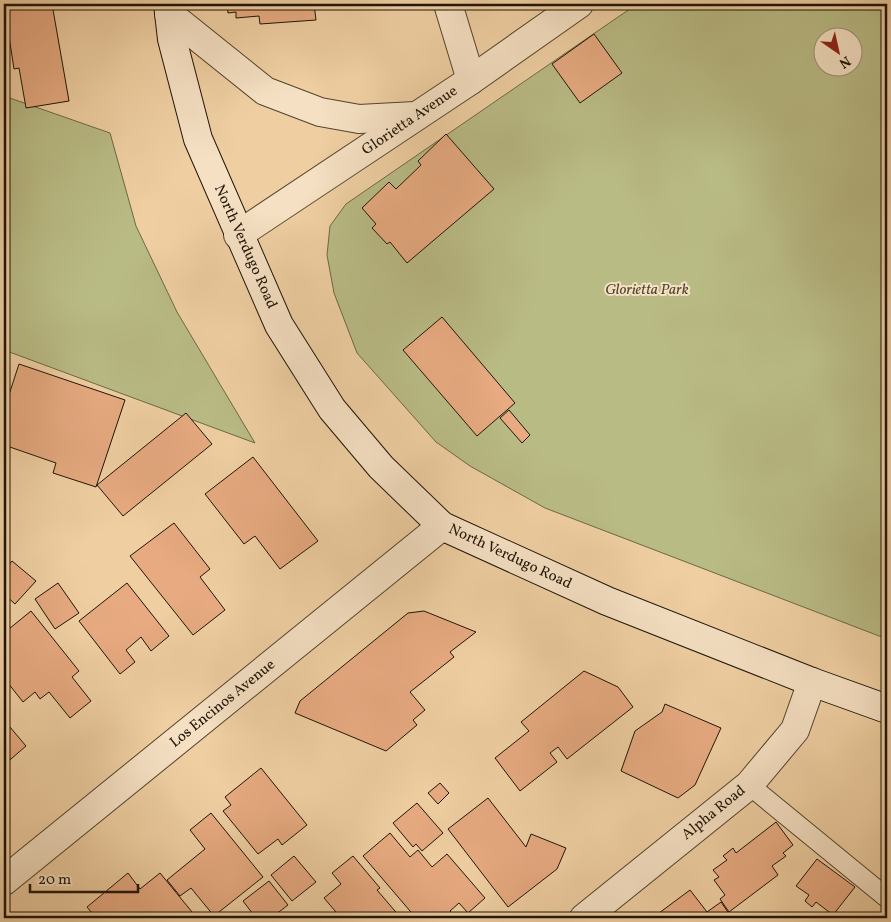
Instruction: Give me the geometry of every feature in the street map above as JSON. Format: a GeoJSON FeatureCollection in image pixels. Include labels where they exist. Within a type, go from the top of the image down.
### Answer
{"type":"FeatureCollection","features":[{"type":"Feature","properties":{"kind":"street"},"geometry":{"type":"LineString","coordinates":[[448,4],[471,80]]}},
{"type":"Feature","properties":{"kind":"street","name":"Glorietta Avenue"},"geometry":{"type":"LineString","coordinates":[[238,235],[471,80],[579,4]]}},
{"type":"Feature","properties":{"kind":"street"},"geometry":{"type":"LineString","coordinates":[[169,9],[265,91],[320,112],[359,119],[415,116]]}},
{"type":"Feature","properties":{"kind":"street","name":"North Verdugo Road"},"geometry":{"type":"LineString","coordinates":[[169,9],[172,39],[198,139],[238,235],[279,325],[332,409],[381,467],[442,526],[607,601],[812,682],[887,709]]}},
{"type":"Feature","properties":{"kind":"street","name":"Los Encinos Avenue"},"geometry":{"type":"LineString","coordinates":[[4,881],[442,526]]}},
{"type":"Feature","properties":{"kind":"street","name":"Alpha Road"},"geometry":{"type":"LineString","coordinates":[[584,918],[749,785],[795,730],[812,682]]}},
{"type":"Feature","properties":{"kind":"lane"},"geometry":{"type":"LineString","coordinates":[[749,785],[887,898]]}},
{"type":"Feature","properties":{"kind":"green space","name":"Glorietta Park"},"geometry":{"type":"Polygon","coordinates":[[[637,4],[887,4],[887,639],[545,508],[470,466],[436,442],[357,353],[334,293],[327,255],[330,226],[346,204],[637,4]]]}},
{"type":"Feature","properties":{"kind":"green space"},"geometry":{"type":"Polygon","coordinates":[[[4,96],[110,133],[136,226],[177,312],[255,443],[4,350],[4,96]]]}},
{"type":"Feature","properties":{"kind":"building"},"geometry":{"type":"Polygon","coordinates":[[[4,4],[52,4],[69,101],[26,108],[19,68],[14,69],[4,4]]]}},
{"type":"Feature","properties":{"kind":"building"},"geometry":{"type":"Polygon","coordinates":[[[227,4],[314,4],[316,20],[260,24],[259,16],[236,18],[236,12],[228,13],[227,4]]]}},
{"type":"Feature","properties":{"kind":"building"},"geometry":{"type":"Polygon","coordinates":[[[594,34],[622,73],[580,103],[552,64],[594,34]]]}},
{"type":"Feature","properties":{"kind":"building"},"geometry":{"type":"Polygon","coordinates":[[[446,134],[494,189],[407,263],[390,242],[387,244],[372,228],[376,224],[362,208],[389,182],[396,189],[421,165],[418,161],[446,134]]]}},
{"type":"Feature","properties":{"kind":"building"},"geometry":{"type":"Polygon","coordinates":[[[442,317],[515,403],[477,436],[403,350],[442,317]]]}},
{"type":"Feature","properties":{"kind":"building"},"geometry":{"type":"Polygon","coordinates":[[[19,364],[125,400],[96,487],[53,473],[56,463],[4,445],[4,404],[6,404],[19,364]]]}},
{"type":"Feature","properties":{"kind":"building"},"geometry":{"type":"Polygon","coordinates":[[[509,410],[530,435],[522,443],[500,418],[509,410]]]}},
{"type":"Feature","properties":{"kind":"building"},"geometry":{"type":"Polygon","coordinates":[[[186,413],[212,444],[123,516],[97,485],[186,413]]]}},
{"type":"Feature","properties":{"kind":"building"},"geometry":{"type":"Polygon","coordinates":[[[253,457],[318,541],[280,569],[255,536],[244,544],[205,494],[253,457]]]}},
{"type":"Feature","properties":{"kind":"building"},"geometry":{"type":"Polygon","coordinates":[[[174,523],[210,569],[200,577],[225,610],[193,635],[130,556],[174,523]]]}},
{"type":"Feature","properties":{"kind":"building"},"geometry":{"type":"Polygon","coordinates":[[[12,561],[36,581],[15,604],[4,594],[4,571],[12,561]]]}},
{"type":"Feature","properties":{"kind":"building"},"geometry":{"type":"Polygon","coordinates":[[[58,583],[79,613],[55,629],[35,599],[58,583]]]}},
{"type":"Feature","properties":{"kind":"building"},"geometry":{"type":"Polygon","coordinates":[[[127,583],[169,636],[151,651],[141,637],[126,650],[135,662],[120,674],[79,621],[127,583]]]}},
{"type":"Feature","properties":{"kind":"building"},"geometry":{"type":"Polygon","coordinates":[[[31,611],[79,671],[72,677],[91,701],[70,718],[49,692],[40,699],[35,692],[23,702],[4,678],[4,633],[31,611]]]}},
{"type":"Feature","properties":{"kind":"building"},"geometry":{"type":"Polygon","coordinates":[[[424,611],[476,632],[450,652],[454,657],[410,692],[425,710],[413,720],[417,725],[386,751],[295,713],[300,701],[408,613],[424,611]]]}},
{"type":"Feature","properties":{"kind":"building"},"geometry":{"type":"Polygon","coordinates":[[[584,671],[618,687],[633,707],[567,759],[558,747],[550,753],[557,762],[520,791],[495,758],[529,731],[521,722],[584,671]]]}},
{"type":"Feature","properties":{"kind":"building"},"geometry":{"type":"Polygon","coordinates":[[[665,704],[721,728],[695,785],[678,798],[621,771],[635,731],[662,712],[665,704]]]}},
{"type":"Feature","properties":{"kind":"building"},"geometry":{"type":"Polygon","coordinates":[[[4,720],[26,746],[4,765],[4,720]]]}},
{"type":"Feature","properties":{"kind":"building"},"geometry":{"type":"Polygon","coordinates":[[[261,768],[307,825],[282,845],[278,839],[258,854],[223,811],[231,805],[225,797],[261,768]]]}},
{"type":"Feature","properties":{"kind":"building"},"geometry":{"type":"Polygon","coordinates":[[[440,783],[449,793],[438,804],[428,793],[440,783]]]}},
{"type":"Feature","properties":{"kind":"building"},"geometry":{"type":"Polygon","coordinates":[[[488,798],[526,847],[531,834],[566,848],[557,869],[508,907],[448,829],[488,798]]]}},
{"type":"Feature","properties":{"kind":"building"},"geometry":{"type":"Polygon","coordinates":[[[417,803],[443,833],[422,851],[416,844],[413,847],[393,823],[417,803]]]}},
{"type":"Feature","properties":{"kind":"building"},"geometry":{"type":"Polygon","coordinates":[[[211,813],[263,877],[214,916],[191,888],[180,896],[167,880],[205,849],[190,830],[211,813]]]}},
{"type":"Feature","properties":{"kind":"building"},"geometry":{"type":"Polygon","coordinates":[[[776,822],[793,845],[783,853],[786,856],[772,866],[778,875],[729,912],[720,899],[725,895],[714,880],[719,877],[713,870],[727,860],[723,856],[733,848],[736,853],[776,822]]]}},
{"type":"Feature","properties":{"kind":"building"},"geometry":{"type":"Polygon","coordinates":[[[390,833],[410,857],[418,850],[432,867],[447,854],[485,898],[468,913],[459,903],[450,911],[456,918],[416,918],[363,856],[390,833]]]}},
{"type":"Feature","properties":{"kind":"building"},"geometry":{"type":"Polygon","coordinates":[[[294,856],[316,882],[292,901],[271,875],[294,856]]]}},
{"type":"Feature","properties":{"kind":"building"},"geometry":{"type":"Polygon","coordinates":[[[353,856],[380,888],[377,890],[401,918],[341,918],[324,898],[341,884],[332,873],[353,856]]]}},
{"type":"Feature","properties":{"kind":"building"},"geometry":{"type":"Polygon","coordinates":[[[817,859],[855,887],[833,915],[816,902],[812,907],[805,901],[809,895],[796,886],[817,859]]]}},
{"type":"Feature","properties":{"kind":"building"},"geometry":{"type":"Polygon","coordinates":[[[128,873],[140,889],[160,873],[197,918],[96,918],[87,907],[128,873]]]}},
{"type":"Feature","properties":{"kind":"building"},"geometry":{"type":"Polygon","coordinates":[[[269,881],[288,905],[271,918],[256,918],[243,901],[269,881]]]}},
{"type":"Feature","properties":{"kind":"building"},"geometry":{"type":"Polygon","coordinates":[[[690,890],[707,912],[721,902],[732,918],[644,918],[653,912],[655,916],[690,890]]]}}]}
